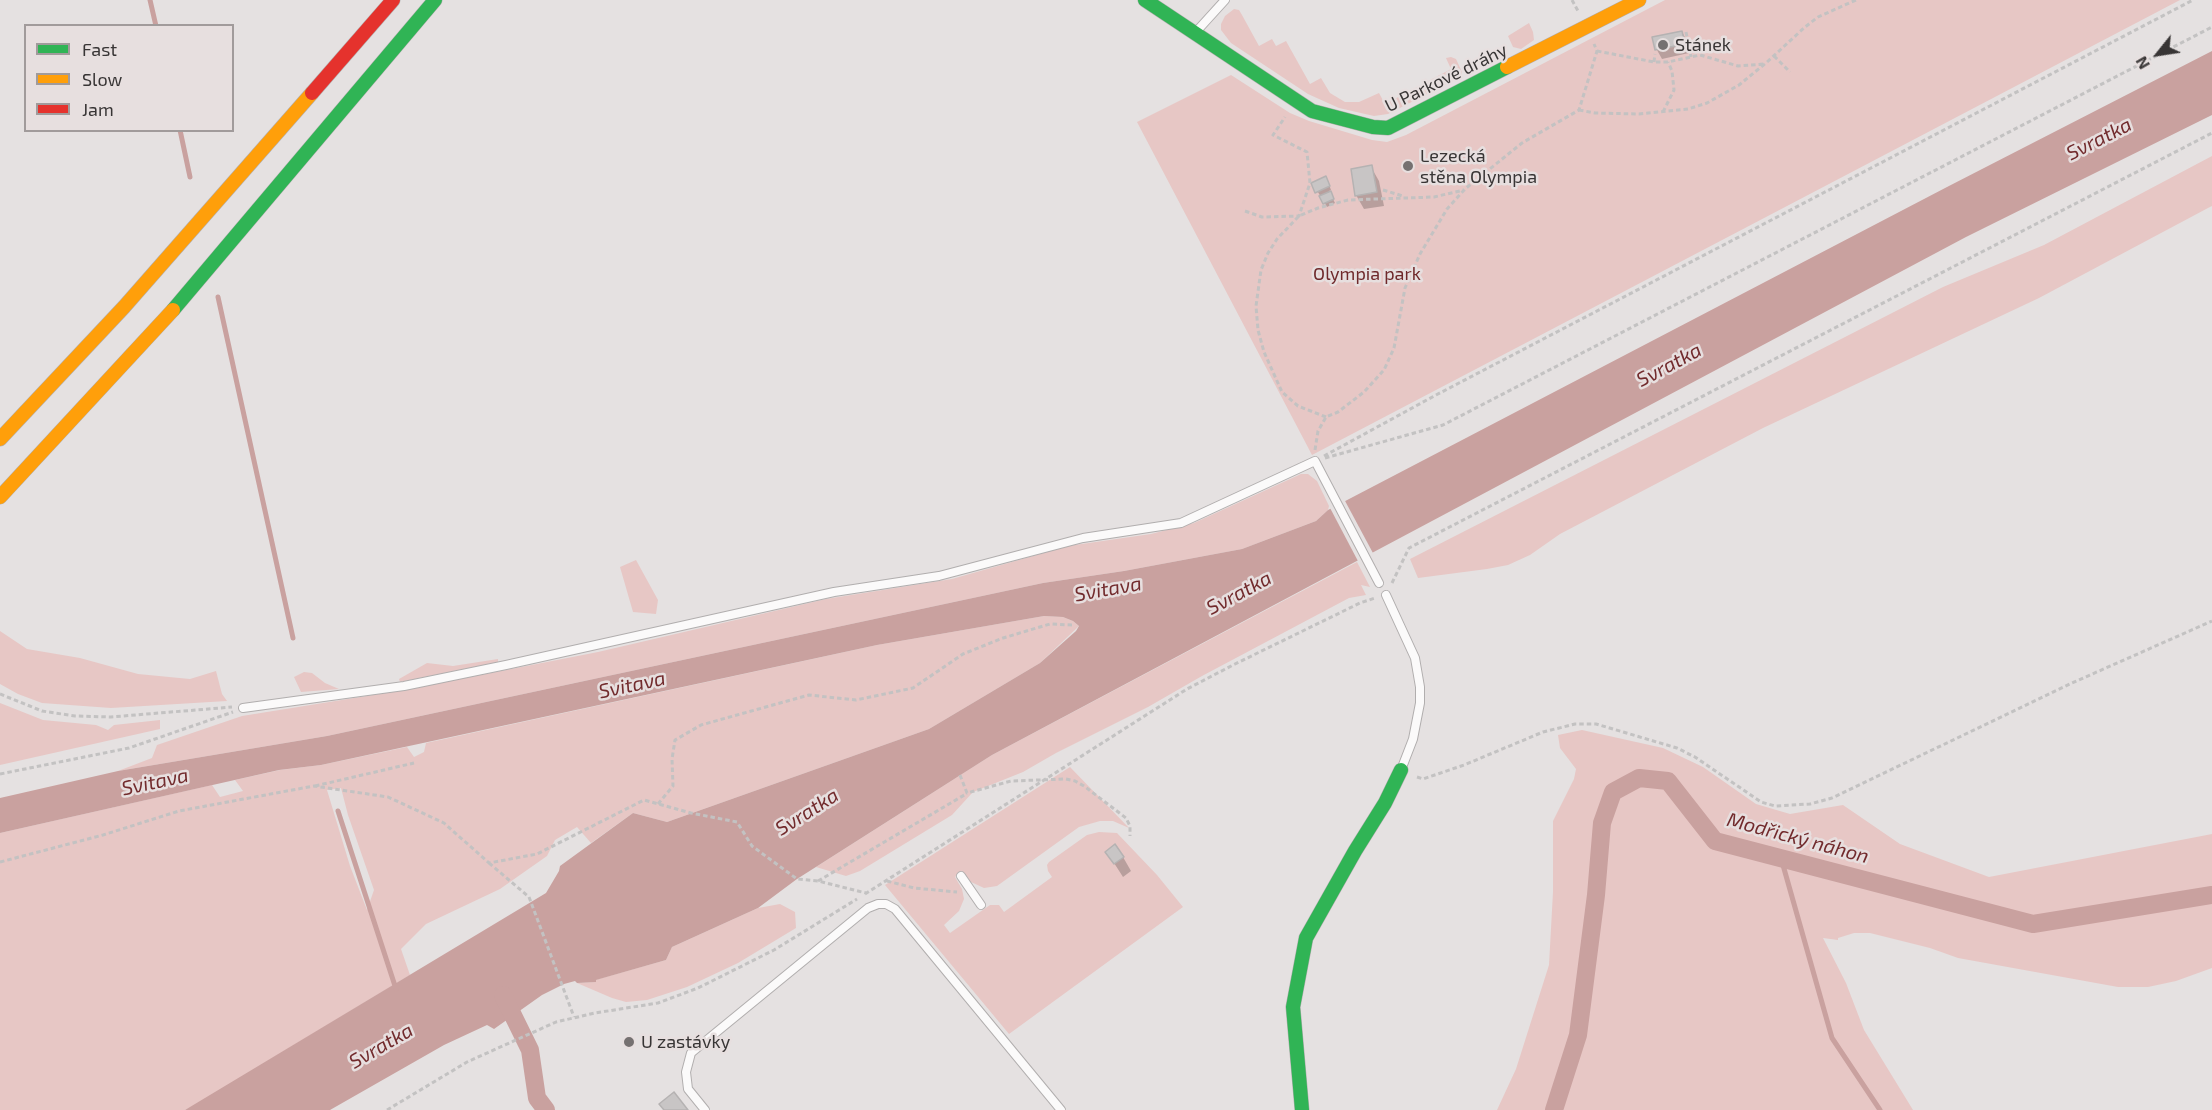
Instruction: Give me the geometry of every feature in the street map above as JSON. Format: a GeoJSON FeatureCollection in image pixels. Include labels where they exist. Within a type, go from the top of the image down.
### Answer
{"type":"FeatureCollection","features":[{"type":"Feature","properties":{"kind":"main road"},"geometry":{"type":"LineString","coordinates":[[0,439],[124,307],[393,0]]}},
{"type":"Feature","properties":{"kind":"main road"},"geometry":{"type":"LineString","coordinates":[[0,497],[152,335],[435,0]]}},
{"type":"Feature","properties":{"kind":"main road","name":"U Parkové dráhy"},"geometry":{"type":"LineString","coordinates":[[1145,0],[1312,111],[1373,127],[1388,128],[1639,0]]}},
{"type":"Feature","properties":{"kind":"main road"},"geometry":{"type":"LineString","coordinates":[[1302,1110],[1293,1007],[1306,938],[1385,803],[1401,770]]}},
{"type":"Feature","properties":{"kind":"lane"},"geometry":{"type":"LineString","coordinates":[[1194,33],[1225,0]]}},
{"type":"Feature","properties":{"kind":"lane"},"geometry":{"type":"LineString","coordinates":[[243,708],[404,686],[834,592],[939,576],[1083,538],[1181,522],[1315,461],[1379,583]]}},
{"type":"Feature","properties":{"kind":"lane"},"geometry":{"type":"LineString","coordinates":[[1386,595],[1415,658],[1420,687],[1420,703],[1413,739],[1401,770]]}},
{"type":"Feature","properties":{"kind":"lane"},"geometry":{"type":"LineString","coordinates":[[961,876],[981,905]]}},
{"type":"Feature","properties":{"kind":"lane"},"geometry":{"type":"LineString","coordinates":[[705,1110],[688,1089],[686,1072],[691,1053],[868,909],[886,904],[895,909],[1060,1110]]}},
{"type":"Feature","properties":{"kind":"path"},"geometry":{"type":"LineString","coordinates":[[1572,0],[1597,51],[1579,110]]}},
{"type":"Feature","properties":{"kind":"path"},"geometry":{"type":"LineString","coordinates":[[1315,461],[1318,431],[1326,417],[1338,412],[1364,392],[1384,370],[1394,348],[1405,288],[1420,254],[1447,209],[1465,189],[1522,143],[1579,110],[1595,113],[1639,114],[1688,109],[1707,103],[1739,85],[1811,22],[1856,0]]}},
{"type":"Feature","properties":{"kind":"path"},"geometry":{"type":"LineString","coordinates":[[1315,461],[1436,394],[2193,0]]}},
{"type":"Feature","properties":{"kind":"path"},"geometry":{"type":"LineString","coordinates":[[1315,461],[1443,425],[2212,27]]}},
{"type":"Feature","properties":{"kind":"path"},"geometry":{"type":"LineString","coordinates":[[1686,32],[1691,57]]}},
{"type":"Feature","properties":{"kind":"path"},"geometry":{"type":"LineString","coordinates":[[1597,51],[1654,62],[1668,62],[1700,55],[1738,66],[1766,63]]}},
{"type":"Feature","properties":{"kind":"path"},"geometry":{"type":"LineString","coordinates":[[1654,62],[1656,54]]}},
{"type":"Feature","properties":{"kind":"path"},"geometry":{"type":"LineString","coordinates":[[1773,56],[1790,72]]}},
{"type":"Feature","properties":{"kind":"path"},"geometry":{"type":"LineString","coordinates":[[1663,112],[1674,90],[1672,71],[1668,62]]}},
{"type":"Feature","properties":{"kind":"path"},"geometry":{"type":"LineString","coordinates":[[387,1110],[444,1074],[537,1030],[574,1017],[658,1003],[681,995],[774,950],[1209,677],[1360,603],[1386,595],[1409,548],[2212,133]]}},
{"type":"Feature","properties":{"kind":"path"},"geometry":{"type":"LineString","coordinates":[[1273,135],[1307,152],[1310,183],[1299,216],[1277,239],[1261,270],[1256,306],[1258,330],[1264,352],[1282,392],[1298,406],[1326,417]]}},
{"type":"Feature","properties":{"kind":"path"},"geometry":{"type":"LineString","coordinates":[[1245,211],[1262,217],[1299,216],[1348,200],[1434,197],[1465,189]]}},
{"type":"Feature","properties":{"kind":"path"},"geometry":{"type":"LineString","coordinates":[[1383,190],[1407,198]]}},
{"type":"Feature","properties":{"kind":"path"},"geometry":{"type":"LineString","coordinates":[[1401,770],[1423,779],[1543,732],[1575,724],[1596,724],[1677,748],[1695,757],[1761,802],[1775,806],[1810,804],[1832,798],[2082,679],[2212,621]]}},
{"type":"Feature","properties":{"kind":"path"},"geometry":{"type":"LineString","coordinates":[[658,804],[673,786],[672,759],[675,740],[701,725],[809,695],[856,699],[913,688],[963,654],[1050,624],[1072,625]]}},
{"type":"Feature","properties":{"kind":"path"},"geometry":{"type":"LineString","coordinates":[[0,694],[42,711],[75,716],[111,717],[216,707],[243,708]]}},
{"type":"Feature","properties":{"kind":"path"},"geometry":{"type":"LineString","coordinates":[[0,774],[129,748],[243,708]]}},
{"type":"Feature","properties":{"kind":"path"},"geometry":{"type":"LineString","coordinates":[[0,862],[103,835],[179,811],[314,786],[414,763]]}},
{"type":"Feature","properties":{"kind":"path"},"geometry":{"type":"LineString","coordinates":[[960,775],[967,794]]}},
{"type":"Feature","properties":{"kind":"path"},"geometry":{"type":"LineString","coordinates":[[818,881],[967,794],[1005,782],[1066,779],[1084,786],[1126,818],[1131,826],[1130,836]]}},
{"type":"Feature","properties":{"kind":"path"},"geometry":{"type":"LineString","coordinates":[[314,786],[388,797],[444,823],[529,897],[574,1017]]}},
{"type":"Feature","properties":{"kind":"path"},"geometry":{"type":"LineString","coordinates":[[489,863],[537,854],[644,801],[737,822],[753,846],[797,879],[818,881],[866,893]]}},
{"type":"Feature","properties":{"kind":"path"},"geometry":{"type":"LineString","coordinates":[[887,881],[914,888],[958,892],[970,890]]}},
{"type":"Feature","properties":{"kind":"green space","name":"Olympia park"},"geometry":{"type":"Polygon","coordinates":[[[1665,0],[2180,0],[1312,455],[1137,122],[1231,75],[1290,113],[1372,140],[1387,142],[1406,135],[1665,0]]]}},
{"type":"Feature","properties":{"kind":"green space"},"geometry":{"type":"Polygon","coordinates":[[[1234,9],[1239,10],[1259,46],[1272,39],[1276,46],[1286,41],[1310,84],[1321,78],[1330,93],[1345,102],[1359,102],[1379,93],[1385,104],[1451,69],[1446,58],[1456,59],[1462,72],[1461,77],[1388,114],[1374,116],[1339,108],[1308,94],[1231,43],[1221,30],[1221,24],[1225,16],[1234,9]]]}},
{"type":"Feature","properties":{"kind":"green space"},"geometry":{"type":"Polygon","coordinates":[[[1529,23],[1534,40],[1521,49],[1513,47],[1508,36],[1529,23]]]}},
{"type":"Feature","properties":{"kind":"green space"},"geometry":{"type":"Polygon","coordinates":[[[2212,156],[2212,206],[2039,298],[1763,428],[1560,534],[1530,555],[1508,565],[1418,578],[1410,559],[1943,287],[2044,245],[2212,156]]]}},
{"type":"Feature","properties":{"kind":"green space"},"geometry":{"type":"Polygon","coordinates":[[[1301,474],[1308,474],[1317,481],[1329,506],[1328,510],[1316,521],[1242,549],[1124,571],[1043,583],[327,736],[118,771],[152,758],[157,745],[242,716],[404,690],[598,652],[826,599],[952,579],[1068,546],[1151,534],[1194,523],[1301,474]]]}},
{"type":"Feature","properties":{"kind":"green space"},"geometry":{"type":"Polygon","coordinates":[[[636,560],[658,600],[656,614],[633,612],[620,567],[636,560]]]}},
{"type":"Feature","properties":{"kind":"green space"},"geometry":{"type":"Polygon","coordinates":[[[1357,562],[1370,587],[1361,585],[1366,595],[1349,598],[1023,772],[973,792],[952,815],[860,871],[846,876],[816,867],[992,755],[1357,562]]]}},
{"type":"Feature","properties":{"kind":"green space"},"geometry":{"type":"Polygon","coordinates":[[[1044,616],[1063,617],[1079,626],[1040,663],[929,729],[667,822],[633,813],[591,843],[577,827],[555,840],[547,856],[500,889],[426,924],[401,949],[410,975],[192,1107],[185,1110],[0,1110],[0,833],[212,785],[220,797],[243,791],[235,780],[280,770],[321,765],[407,747],[414,757],[424,752],[426,743],[877,645],[1044,616]],[[341,788],[327,790],[350,866],[367,910],[374,890],[341,788]]]}},
{"type":"Feature","properties":{"kind":"green space"},"geometry":{"type":"Polygon","coordinates":[[[0,631],[27,649],[80,658],[138,674],[190,679],[216,671],[222,694],[227,701],[111,708],[42,703],[0,684],[0,631]]]}},
{"type":"Feature","properties":{"kind":"green space"},"geometry":{"type":"Polygon","coordinates":[[[498,659],[498,662],[400,682],[399,679],[427,663],[453,666],[498,659]]]}},
{"type":"Feature","properties":{"kind":"green space"},"geometry":{"type":"Polygon","coordinates":[[[304,672],[312,673],[325,683],[339,689],[301,692],[294,677],[304,672]]]}},
{"type":"Feature","properties":{"kind":"green space"},"geometry":{"type":"Polygon","coordinates":[[[0,703],[43,720],[96,725],[108,730],[114,725],[160,720],[160,729],[0,765],[0,703]]]}},
{"type":"Feature","properties":{"kind":"green space"},"geometry":{"type":"Polygon","coordinates":[[[1582,730],[1663,748],[1703,767],[1756,804],[1790,814],[1843,805],[1900,844],[1989,877],[2212,834],[2212,968],[2176,981],[2148,987],[2118,987],[1958,958],[1930,948],[1870,933],[1854,933],[1838,938],[1838,940],[1823,938],[1846,983],[1864,1030],[1913,1110],[1497,1110],[1516,1069],[1549,965],[1553,892],[1553,821],[1574,779],[1576,769],[1560,748],[1558,735],[1582,730]]]}},
{"type":"Feature","properties":{"kind":"green space"},"geometry":{"type":"Polygon","coordinates":[[[1070,767],[1129,828],[1113,821],[1100,821],[1079,827],[997,886],[984,888],[971,882],[962,871],[955,877],[962,889],[964,899],[959,911],[944,925],[950,933],[990,905],[999,905],[1004,912],[1052,877],[1048,871],[1049,862],[1087,835],[1099,832],[1117,833],[1157,875],[1183,907],[1009,1034],[885,885],[1070,767]]]}},
{"type":"Feature","properties":{"kind":"green space"},"geometry":{"type":"Polygon","coordinates":[[[780,904],[795,912],[796,928],[738,963],[687,987],[647,1000],[626,1002],[577,983],[595,982],[595,980],[666,960],[672,947],[758,908],[780,904]]]}},
{"type":"Feature","properties":{"kind":"water"},"geometry":{"type":"Polygon","coordinates":[[[2212,51],[2212,115],[1966,237],[992,755],[797,879],[758,908],[672,947],[666,960],[596,980],[596,982],[577,983],[575,981],[564,984],[542,995],[494,1029],[487,1025],[444,1045],[330,1110],[185,1110],[546,893],[560,866],[633,813],[667,822],[929,729],[1040,663],[1079,626],[1063,617],[1044,616],[877,645],[321,765],[279,770],[0,833],[0,798],[118,771],[327,736],[1043,583],[1124,571],[1242,549],[1316,521],[1328,510],[2212,51]]]}},
{"type":"Feature","properties":{"kind":"pier"},"geometry":{"type":"Polygon","coordinates":[[[1344,499],[1374,555],[1359,563],[1329,506],[1344,499]]]}},
{"type":"Feature","properties":{"kind":"building"},"geometry":{"type":"Polygon","coordinates":[[[1682,31],[1685,44],[1655,50],[1652,37],[1682,31]]]}},
{"type":"Feature","properties":{"kind":"building"},"geometry":{"type":"Polygon","coordinates":[[[1372,165],[1377,192],[1355,196],[1351,169],[1372,165]]]}},
{"type":"Feature","properties":{"kind":"building"},"geometry":{"type":"Polygon","coordinates":[[[1326,176],[1330,186],[1315,193],[1311,183],[1326,176]]]}},
{"type":"Feature","properties":{"kind":"building"},"geometry":{"type":"Polygon","coordinates":[[[1331,191],[1334,199],[1323,204],[1319,196],[1331,191]]]}},
{"type":"Feature","properties":{"kind":"building"},"geometry":{"type":"Polygon","coordinates":[[[1115,844],[1124,857],[1114,864],[1105,852],[1115,844]]]}},
{"type":"Feature","properties":{"kind":"building"},"geometry":{"type":"Polygon","coordinates":[[[674,1092],[688,1110],[664,1110],[659,1104],[674,1092]]]}},
{"type":"Feature","properties":{"kind":"waterway"},"geometry":{"type":"LineString","coordinates":[[150,0],[156,24]]}},
{"type":"Feature","properties":{"kind":"waterway"},"geometry":{"type":"LineString","coordinates":[[180,132],[190,177]]}},
{"type":"Feature","properties":{"kind":"waterway"},"geometry":{"type":"LineString","coordinates":[[218,297],[293,638]]}},
{"type":"Feature","properties":{"kind":"waterway","name":"Modřický náhon"},"geometry":{"type":"LineString","coordinates":[[1554,1110],[1578,1035],[1596,895],[1602,823],[1613,792],[1639,778],[1668,781],[1715,841],[2033,924],[2212,895]]}},
{"type":"Feature","properties":{"kind":"waterway"},"geometry":{"type":"LineString","coordinates":[[338,811],[396,989]]}},
{"type":"Feature","properties":{"kind":"waterway"},"geometry":{"type":"LineString","coordinates":[[1781,858],[1832,1038],[1880,1110]]}},
{"type":"Feature","properties":{"kind":"waterway","name":"Modřický náhon"},"geometry":{"type":"LineString","coordinates":[[503,995],[530,1050],[537,1098],[546,1110]]}},
{"type":"Feature","properties":{"kind":"traffic: fast"},"geometry":{"type":"LineString","coordinates":[[173,310],[435,0]]}},
{"type":"Feature","properties":{"kind":"traffic: fast"},"geometry":{"type":"LineString","coordinates":[[1145,0],[1312,111],[1373,127],[1388,128],[1507,67]]}},
{"type":"Feature","properties":{"kind":"traffic: fast"},"geometry":{"type":"LineString","coordinates":[[1302,1110],[1293,1007],[1306,938],[1385,803],[1401,770]]}},
{"type":"Feature","properties":{"kind":"traffic: slow"},"geometry":{"type":"LineString","coordinates":[[1507,67],[1639,0]]}},
{"type":"Feature","properties":{"kind":"traffic: slow"},"geometry":{"type":"LineString","coordinates":[[0,439],[124,307],[312,93]]}},
{"type":"Feature","properties":{"kind":"traffic: slow"},"geometry":{"type":"LineString","coordinates":[[0,497],[173,310]]}},
{"type":"Feature","properties":{"kind":"traffic: jam"},"geometry":{"type":"LineString","coordinates":[[312,93],[393,0]]}},
{"type":"Feature","properties":{"kind":"place","name":"Stánek"},"geometry":{"type":"Point","coordinates":[1663,45]}},
{"type":"Feature","properties":{"kind":"place","name":"Lezecká stěna Olympia"},"geometry":{"type":"Point","coordinates":[1408,166]}},
{"type":"Feature","properties":{"kind":"place","name":"U zastávky"},"geometry":{"type":"Point","coordinates":[629,1042]}},
{"type":"Feature","properties":{"kind":"water label","name":"Svratka"},"geometry":{"type":"Point","coordinates":[2099,139]}},
{"type":"Feature","properties":{"kind":"water label","name":"Svratka"},"geometry":{"type":"Point","coordinates":[1669,365]}},
{"type":"Feature","properties":{"kind":"water label","name":"Svitava"},"geometry":{"type":"Point","coordinates":[1108,589]}},
{"type":"Feature","properties":{"kind":"water label","name":"Svratka"},"geometry":{"type":"Point","coordinates":[1239,593]}},
{"type":"Feature","properties":{"kind":"water label","name":"Svitava"},"geometry":{"type":"Point","coordinates":[632,685]}},
{"type":"Feature","properties":{"kind":"water label","name":"Svitava"},"geometry":{"type":"Point","coordinates":[155,782]}},
{"type":"Feature","properties":{"kind":"water label","name":"Svratka"},"geometry":{"type":"Point","coordinates":[807,812]}},
{"type":"Feature","properties":{"kind":"water label","name":"Svratka"},"geometry":{"type":"Point","coordinates":[381,1046]}}]}
